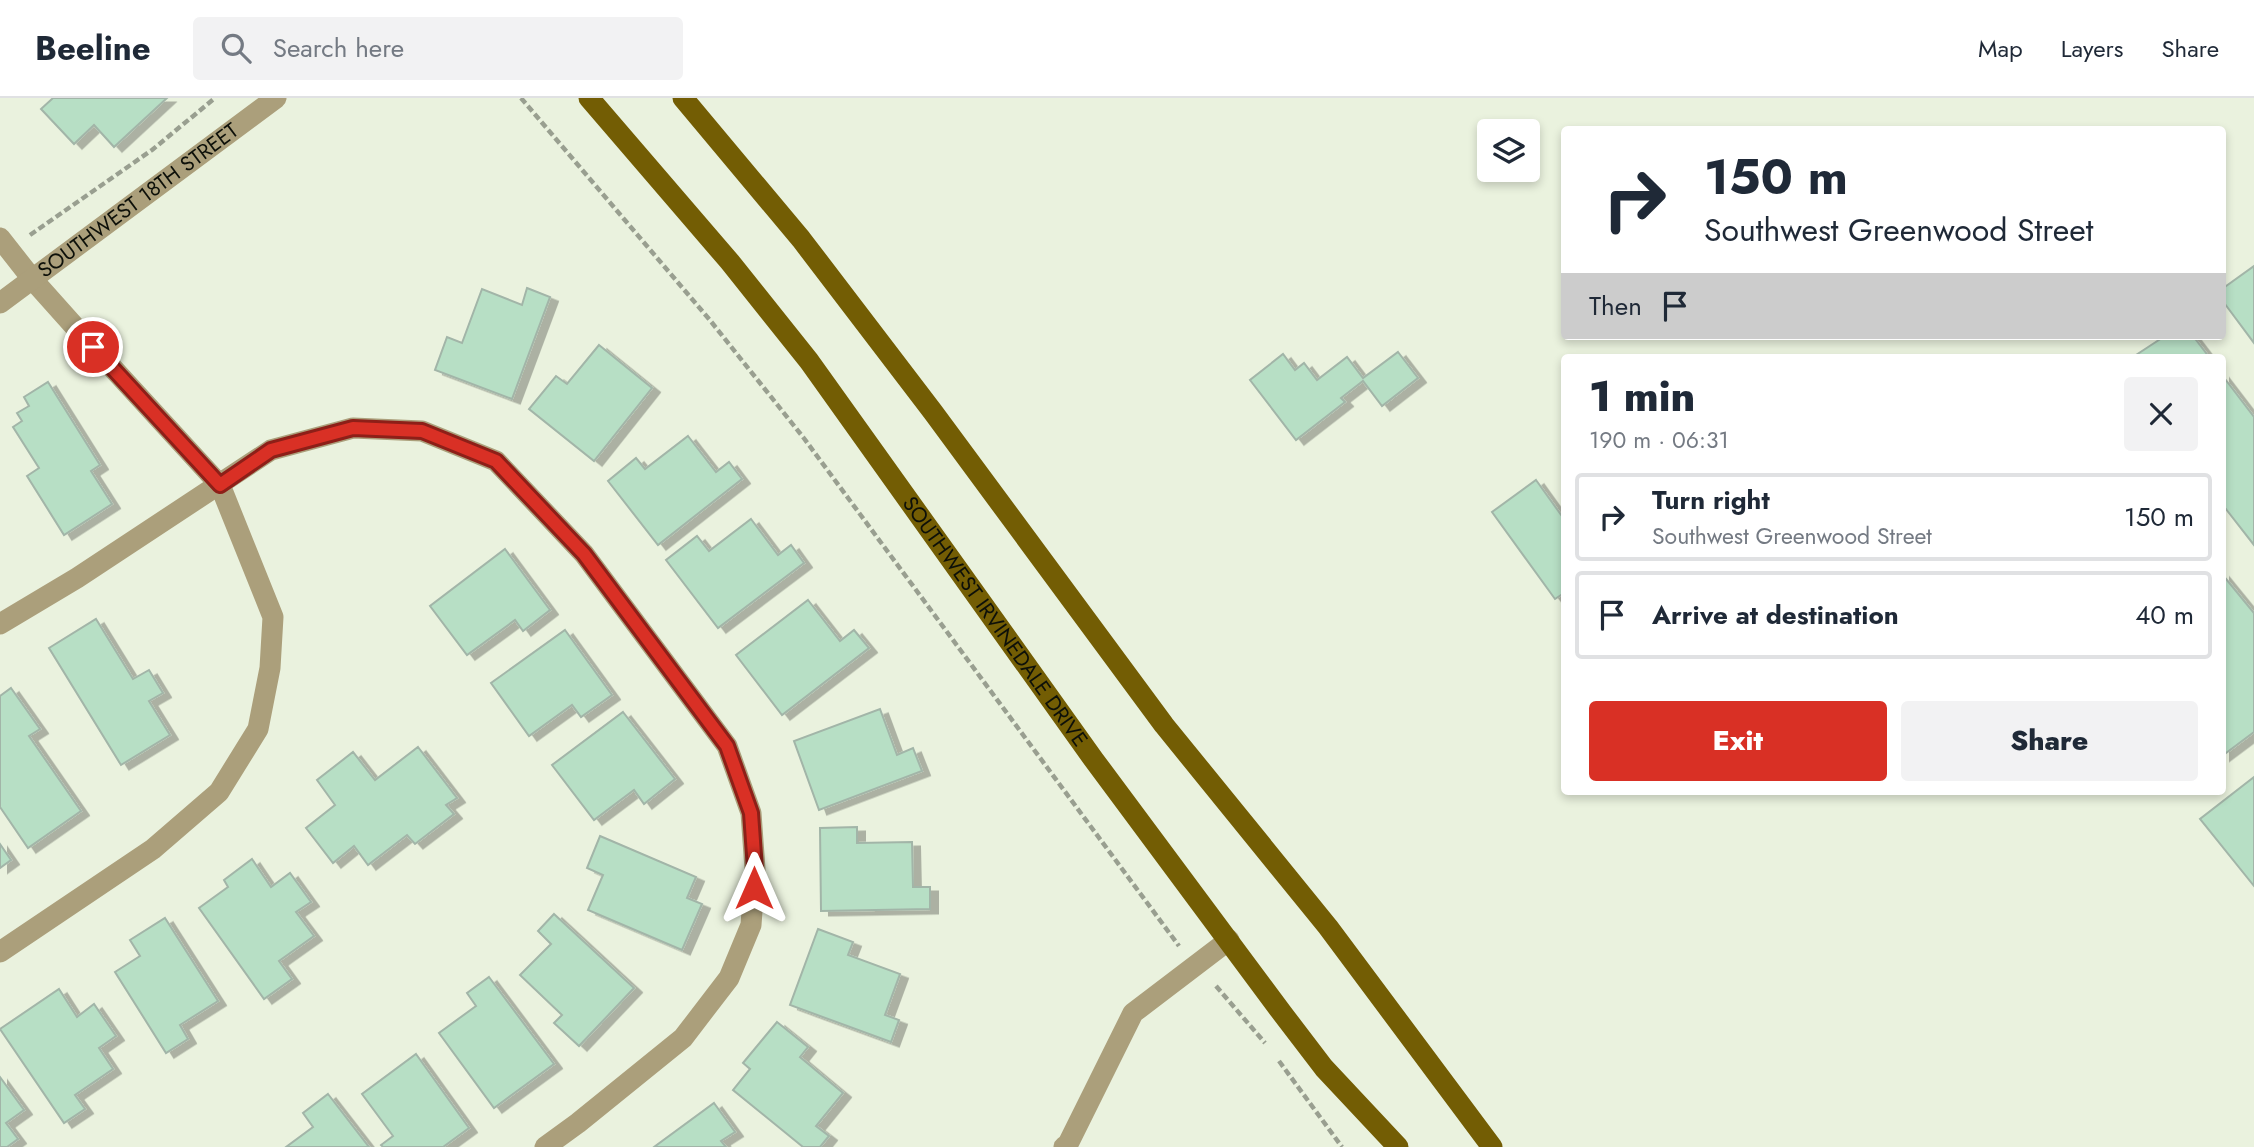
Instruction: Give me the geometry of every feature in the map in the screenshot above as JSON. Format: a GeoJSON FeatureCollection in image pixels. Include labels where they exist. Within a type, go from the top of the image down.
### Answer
{"type":"FeatureCollection","features":[{"type":"Feature","properties":{"kind":"main road","name":"SOUTHWEST IRVINEDALE DRIVE"},"geometry":{"type":"LineString","coordinates":[[589,98],[730,262],[809,361],[1094,760],[1324,1068],[1398,1147]]}},
{"type":"Feature","properties":{"kind":"main road"},"geometry":{"type":"LineString","coordinates":[[683,98],[801,239],[942,423],[1164,725],[1328,927],[1492,1147]]}},
{"type":"Feature","properties":{"kind":"street","name":"SOUTHWEST 18TH STREET"},"geometry":{"type":"LineString","coordinates":[[0,303],[276,98]]}},
{"type":"Feature","properties":{"kind":"street"},"geometry":{"type":"LineString","coordinates":[[0,952],[153,849],[219,792],[258,729],[270,668],[273,617],[220,485],[33,280],[5,243]]}},
{"type":"Feature","properties":{"kind":"street"},"geometry":{"type":"LineString","coordinates":[[0,624],[77,578],[271,450],[353,428],[422,431],[496,461],[584,554],[727,746],[751,813],[755,869],[751,925],[729,978],[683,1038],[545,1147]]}},
{"type":"Feature","properties":{"kind":"street"},"geometry":{"type":"LineString","coordinates":[[1064,1147],[1068,1144],[1133,1013],[1229,940]]}},
{"type":"Feature","properties":{"kind":"path"},"geometry":{"type":"LineString","coordinates":[[5,243],[152,150],[215,98]]}},
{"type":"Feature","properties":{"kind":"path"},"geometry":{"type":"LineString","coordinates":[[521,98],[709,319],[803,437],[1194,965],[1268,1045]]}},
{"type":"Feature","properties":{"kind":"path"},"geometry":{"type":"LineString","coordinates":[[1276,1057],[1342,1147]]}},
{"type":"Feature","properties":{"kind":"building"},"geometry":{"type":"Polygon","coordinates":[[[53,98],[167,98],[114,147],[94,125],[74,144],[41,109],[53,98]]]}},
{"type":"Feature","properties":{"kind":"building"},"geometry":{"type":"Polygon","coordinates":[[[2254,266],[2254,343],[2226,305],[2226,286],[2254,266]]]}},
{"type":"Feature","properties":{"kind":"building"},"geometry":{"type":"Polygon","coordinates":[[[527,288],[550,297],[512,399],[435,370],[447,337],[462,343],[482,289],[522,305],[527,288]]]}},
{"type":"Feature","properties":{"kind":"building"},"geometry":{"type":"Polygon","coordinates":[[[2159,340],[2196,340],[2207,354],[2138,354],[2159,340]]]}},
{"type":"Feature","properties":{"kind":"building"},"geometry":{"type":"Polygon","coordinates":[[[599,345],[652,388],[594,461],[529,409],[556,376],[567,384],[599,345]]]}},
{"type":"Feature","properties":{"kind":"building"},"geometry":{"type":"Polygon","coordinates":[[[1398,352],[1418,378],[1382,406],[1363,381],[1341,398],[1345,402],[1296,440],[1250,380],[1283,354],[1295,370],[1304,363],[1317,380],[1347,357],[1363,378],[1398,352]]]}},
{"type":"Feature","properties":{"kind":"building"},"geometry":{"type":"Polygon","coordinates":[[[2226,380],[2254,417],[2254,545],[2226,509],[2226,380]]]}},
{"type":"Feature","properties":{"kind":"building"},"geometry":{"type":"Polygon","coordinates":[[[48,382],[100,465],[91,471],[112,504],[64,535],[27,476],[39,468],[13,427],[22,421],[17,413],[29,406],[24,397],[48,382]]]}},
{"type":"Feature","properties":{"kind":"building"},"geometry":{"type":"Polygon","coordinates":[[[688,436],[716,472],[729,462],[742,479],[658,545],[608,481],[636,458],[645,469],[688,436]]]}},
{"type":"Feature","properties":{"kind":"building"},"geometry":{"type":"Polygon","coordinates":[[[1536,480],[1561,515],[1561,595],[1555,599],[1492,512],[1536,480]]]}},
{"type":"Feature","properties":{"kind":"building"},"geometry":{"type":"Polygon","coordinates":[[[751,519],[778,555],[791,545],[804,563],[718,628],[666,560],[697,536],[709,551],[751,519]]]}},
{"type":"Feature","properties":{"kind":"building"},"geometry":{"type":"Polygon","coordinates":[[[505,549],[550,610],[523,631],[515,620],[467,655],[430,606],[505,549]]]}},
{"type":"Feature","properties":{"kind":"building"},"geometry":{"type":"Polygon","coordinates":[[[2226,579],[2254,613],[2254,732],[2226,753],[2226,579]]]}},
{"type":"Feature","properties":{"kind":"building"},"geometry":{"type":"Polygon","coordinates":[[[808,600],[840,641],[854,630],[869,648],[782,715],[736,655],[808,600]]]}},
{"type":"Feature","properties":{"kind":"building"},"geometry":{"type":"Polygon","coordinates":[[[96,619],[133,679],[149,670],[163,693],[149,701],[170,735],[121,765],[49,648],[96,619]]]}},
{"type":"Feature","properties":{"kind":"building"},"geometry":{"type":"Polygon","coordinates":[[[565,630],[612,695],[581,717],[572,705],[529,736],[491,683],[565,630]]]}},
{"type":"Feature","properties":{"kind":"building"},"geometry":{"type":"Polygon","coordinates":[[[11,688],[40,729],[29,736],[81,811],[28,848],[0,807],[0,696],[11,688]]]}},
{"type":"Feature","properties":{"kind":"building"},"geometry":{"type":"Polygon","coordinates":[[[880,709],[897,755],[913,748],[922,771],[819,810],[794,741],[880,709]]]}},
{"type":"Feature","properties":{"kind":"building"},"geometry":{"type":"Polygon","coordinates":[[[623,712],[675,779],[644,804],[634,790],[594,820],[552,765],[623,712]]]}},
{"type":"Feature","properties":{"kind":"building"},"geometry":{"type":"Polygon","coordinates":[[[418,747],[457,798],[446,805],[454,814],[415,844],[407,835],[368,865],[354,846],[333,863],[306,828],[335,805],[317,780],[353,752],[375,780],[418,747]]]}},
{"type":"Feature","properties":{"kind":"building"},"geometry":{"type":"Polygon","coordinates":[[[2254,777],[2254,886],[2200,819],[2254,777]]]}},
{"type":"Feature","properties":{"kind":"building"},"geometry":{"type":"Polygon","coordinates":[[[857,827],[857,843],[912,842],[913,887],[930,887],[930,909],[821,911],[820,828],[857,827]]]}},
{"type":"Feature","properties":{"kind":"building"},"geometry":{"type":"Polygon","coordinates":[[[600,836],[696,877],[687,898],[702,904],[682,950],[588,910],[603,875],[587,868],[600,836]]]}},
{"type":"Feature","properties":{"kind":"building"},"geometry":{"type":"Polygon","coordinates":[[[0,844],[11,860],[0,868],[0,844]]]}},
{"type":"Feature","properties":{"kind":"building"},"geometry":{"type":"Polygon","coordinates":[[[252,859],[271,887],[290,873],[311,902],[296,912],[314,936],[279,961],[292,979],[264,999],[199,908],[228,887],[224,880],[252,859]]]}},
{"type":"Feature","properties":{"kind":"building"},"geometry":{"type":"Polygon","coordinates":[[[554,914],[634,988],[579,1046],[554,1023],[562,1015],[520,975],[551,944],[538,931],[554,914]]]}},
{"type":"Feature","properties":{"kind":"building"},"geometry":{"type":"Polygon","coordinates":[[[165,918],[218,1001],[180,1025],[188,1039],[166,1053],[115,972],[140,956],[130,940],[165,918]]]}},
{"type":"Feature","properties":{"kind":"building"},"geometry":{"type":"Polygon","coordinates":[[[818,929],[853,942],[848,955],[900,974],[885,1015],[899,1020],[891,1042],[790,1005],[818,929]]]}},
{"type":"Feature","properties":{"kind":"building"},"geometry":{"type":"Polygon","coordinates":[[[489,977],[554,1064],[494,1108],[439,1033],[476,1006],[467,993],[489,977]]]}},
{"type":"Feature","properties":{"kind":"building"},"geometry":{"type":"Polygon","coordinates":[[[59,989],[77,1017],[94,1004],[116,1036],[99,1048],[113,1069],[75,1095],[85,1109],[64,1123],[0,1029],[59,989]]]}},
{"type":"Feature","properties":{"kind":"building"},"geometry":{"type":"Polygon","coordinates":[[[777,1022],[808,1047],[800,1057],[843,1093],[816,1126],[829,1136],[820,1147],[803,1147],[733,1090],[750,1069],[743,1063],[777,1022]]]}},
{"type":"Feature","properties":{"kind":"building"},"geometry":{"type":"Polygon","coordinates":[[[416,1054],[469,1128],[443,1147],[383,1147],[381,1145],[393,1136],[362,1094],[416,1054]]]}},
{"type":"Feature","properties":{"kind":"building"},"geometry":{"type":"Polygon","coordinates":[[[0,1077],[24,1110],[6,1123],[18,1139],[7,1147],[0,1147],[0,1077]]]}},
{"type":"Feature","properties":{"kind":"building"},"geometry":{"type":"Polygon","coordinates":[[[328,1094],[369,1147],[286,1147],[313,1127],[303,1113],[328,1094]]]}},
{"type":"Feature","properties":{"kind":"building"},"geometry":{"type":"Polygon","coordinates":[[[714,1103],[735,1132],[721,1141],[726,1147],[654,1147],[714,1103]]]}},
{"type":"Feature","properties":{"kind":"route"},"geometry":{"type":"LineString","coordinates":[[93,347],[220,485],[271,450],[353,428],[422,431],[496,461],[584,554],[727,746],[751,813],[754,888]]}}]}
